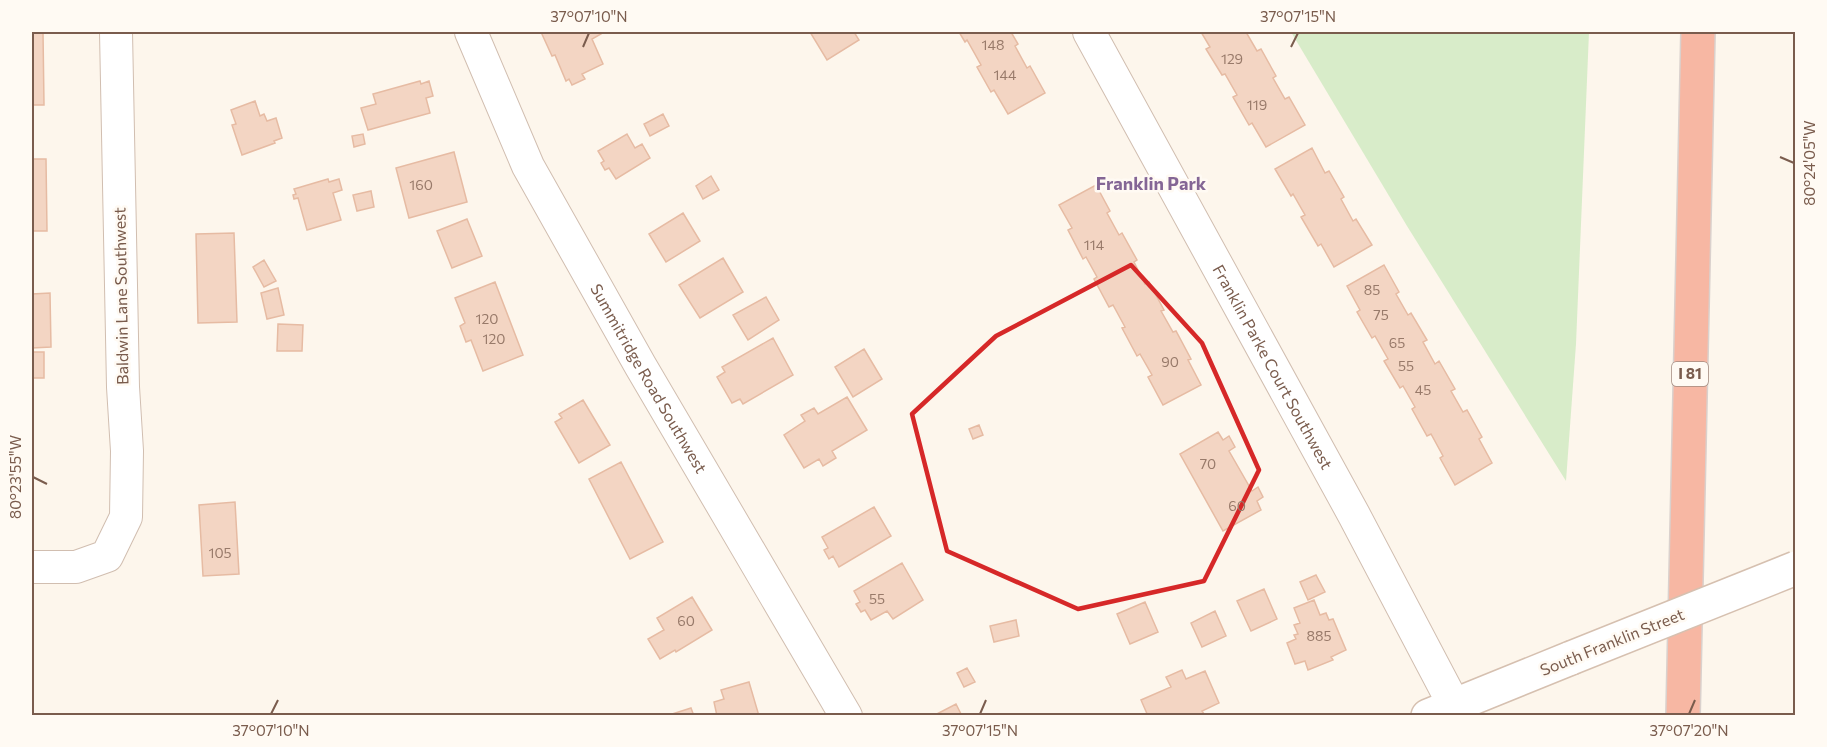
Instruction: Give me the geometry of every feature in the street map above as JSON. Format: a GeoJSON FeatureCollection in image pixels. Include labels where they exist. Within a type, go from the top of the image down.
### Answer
{"type":"FeatureCollection","features":[{"type":"Feature","properties":{"kind":"highway","name":"I 81"},"geometry":{"type":"LineString","coordinates":[[1683,716],[1698,32]]}},
{"type":"Feature","properties":{"kind":"main road","name":"South Franklin Street"},"geometry":{"type":"LineString","coordinates":[[1441,710],[1796,568]]}},
{"type":"Feature","properties":{"kind":"street","name":"Baldwin Lane Southwest"},"geometry":{"type":"LineString","coordinates":[[32,567],[76,567],[107,556],[126,517],[128,451],[123,387],[116,32]]}},
{"type":"Feature","properties":{"kind":"street","name":"Summitridge Road Southwest"},"geometry":{"type":"LineString","coordinates":[[471,32],[528,166],[640,365],[846,716]]}},
{"type":"Feature","properties":{"kind":"street","name":"Franklin Parke Court Southwest"},"geometry":{"type":"LineString","coordinates":[[1089,32],[1354,515],[1441,710]]}},
{"type":"Feature","properties":{"kind":"highlighted area"},"geometry":{"type":"Polygon","coordinates":[[[1131,265],[1202,343],[1259,470],[1204,581],[1078,609],[947,551],[912,414],[996,336],[1131,265]]]}},
{"type":"Feature","properties":{"kind":"green space"},"geometry":{"type":"Polygon","coordinates":[[[1291,32],[1589,32],[1576,344],[1566,481],[1407,226],[1291,32]]]}},
{"type":"Feature","properties":{"kind":"building"},"geometry":{"type":"Polygon","coordinates":[[[32,32],[43,32],[44,105],[32,105],[32,32]]]}},
{"type":"Feature","properties":{"kind":"building"},"geometry":{"type":"Polygon","coordinates":[[[541,32],[600,32],[601,34],[592,39],[603,64],[582,74],[585,79],[572,85],[569,79],[566,81],[555,55],[552,56],[541,32]]]}},
{"type":"Feature","properties":{"kind":"building"},"geometry":{"type":"Polygon","coordinates":[[[810,32],[854,32],[859,40],[827,60],[810,32]]]}},
{"type":"Feature","properties":{"kind":"building"},"geometry":{"type":"Polygon","coordinates":[[[959,32],[1011,32],[1018,44],[1015,46],[1027,68],[1030,66],[1045,93],[1008,114],[994,90],[991,92],[977,67],[981,65],[967,40],[965,42],[959,32]]]}},
{"type":"Feature","properties":{"kind":"building"},"geometry":{"type":"Polygon","coordinates":[[[1201,32],[1246,32],[1257,51],[1261,49],[1276,76],[1273,78],[1285,99],[1289,97],[1305,125],[1266,147],[1252,123],[1249,125],[1233,97],[1237,95],[1206,49],[1210,47],[1201,32]]]}},
{"type":"Feature","properties":{"kind":"building"},"geometry":{"type":"Polygon","coordinates":[[[420,81],[421,84],[429,81],[433,96],[426,98],[430,113],[368,130],[361,108],[376,104],[373,94],[420,81]]]}},
{"type":"Feature","properties":{"kind":"building"},"geometry":{"type":"Polygon","coordinates":[[[255,101],[260,116],[264,114],[267,121],[276,118],[282,138],[274,141],[275,143],[242,155],[232,125],[236,124],[231,110],[255,101]]]}},
{"type":"Feature","properties":{"kind":"building"},"geometry":{"type":"Polygon","coordinates":[[[663,114],[669,126],[650,136],[644,124],[663,114]]]}},
{"type":"Feature","properties":{"kind":"building"},"geometry":{"type":"Polygon","coordinates":[[[363,134],[365,144],[354,147],[352,136],[363,134]]]}},
{"type":"Feature","properties":{"kind":"building"},"geometry":{"type":"Polygon","coordinates":[[[627,134],[635,148],[642,144],[650,158],[616,179],[609,168],[605,170],[601,163],[604,161],[598,151],[627,134]]]}},
{"type":"Feature","properties":{"kind":"building"},"geometry":{"type":"Polygon","coordinates":[[[1312,148],[1325,173],[1329,171],[1344,197],[1341,199],[1353,221],[1356,219],[1372,245],[1334,267],[1321,244],[1318,246],[1301,217],[1305,215],[1275,169],[1312,148]]]}},
{"type":"Feature","properties":{"kind":"building"},"geometry":{"type":"Polygon","coordinates":[[[454,152],[467,202],[409,218],[396,168],[454,152]]]}},
{"type":"Feature","properties":{"kind":"building"},"geometry":{"type":"Polygon","coordinates":[[[32,159],[46,159],[47,231],[32,231],[32,159]]]}},
{"type":"Feature","properties":{"kind":"building"},"geometry":{"type":"Polygon","coordinates":[[[711,176],[719,190],[703,199],[696,186],[711,176]]]}},
{"type":"Feature","properties":{"kind":"building"},"geometry":{"type":"Polygon","coordinates":[[[328,179],[329,182],[339,179],[342,190],[333,193],[341,220],[307,230],[298,198],[294,199],[293,195],[296,194],[294,189],[328,179]]]}},
{"type":"Feature","properties":{"kind":"building"},"geometry":{"type":"Polygon","coordinates":[[[1096,185],[1110,211],[1107,213],[1119,235],[1122,233],[1137,260],[1134,262],[1145,284],[1149,282],[1173,332],[1176,331],[1191,359],[1188,360],[1201,385],[1163,405],[1148,377],[1152,375],[1140,354],[1137,356],[1113,305],[1109,307],[1094,279],[1097,277],[1086,257],[1083,259],[1068,230],[1072,228],[1059,205],[1096,185]]]}},
{"type":"Feature","properties":{"kind":"building"},"geometry":{"type":"Polygon","coordinates":[[[371,191],[374,207],[357,211],[353,195],[371,191]]]}},
{"type":"Feature","properties":{"kind":"building"},"geometry":{"type":"Polygon","coordinates":[[[683,213],[700,241],[666,262],[649,234],[683,213]]]}},
{"type":"Feature","properties":{"kind":"building"},"geometry":{"type":"Polygon","coordinates":[[[467,219],[482,256],[452,268],[437,231],[467,219]]]}},
{"type":"Feature","properties":{"kind":"building"},"geometry":{"type":"Polygon","coordinates":[[[234,233],[237,322],[198,323],[196,234],[234,233]]]}},
{"type":"Feature","properties":{"kind":"building"},"geometry":{"type":"Polygon","coordinates":[[[723,258],[743,292],[700,318],[679,285],[723,258]]]}},
{"type":"Feature","properties":{"kind":"building"},"geometry":{"type":"Polygon","coordinates":[[[264,260],[276,281],[264,287],[253,267],[264,260]]]}},
{"type":"Feature","properties":{"kind":"building"},"geometry":{"type":"Polygon","coordinates":[[[1384,265],[1399,292],[1396,294],[1408,315],[1411,313],[1427,340],[1423,342],[1435,364],[1439,361],[1455,389],[1451,391],[1463,412],[1467,410],[1482,437],[1479,439],[1492,463],[1455,485],[1440,458],[1443,456],[1431,434],[1427,436],[1412,409],[1415,407],[1403,386],[1400,388],[1384,361],[1388,359],[1375,336],[1372,338],[1357,312],[1360,310],[1347,286],[1384,265]]]}},
{"type":"Feature","properties":{"kind":"building"},"geometry":{"type":"Polygon","coordinates":[[[495,282],[523,355],[483,371],[471,340],[466,342],[460,326],[465,323],[455,298],[495,282]]]}},
{"type":"Feature","properties":{"kind":"building"},"geometry":{"type":"Polygon","coordinates":[[[278,288],[284,315],[267,319],[261,293],[278,288]]]}},
{"type":"Feature","properties":{"kind":"building"},"geometry":{"type":"Polygon","coordinates":[[[50,293],[51,347],[32,348],[32,294],[50,293]]]}},
{"type":"Feature","properties":{"kind":"building"},"geometry":{"type":"Polygon","coordinates":[[[766,297],[779,320],[748,340],[733,315],[766,297]]]}},
{"type":"Feature","properties":{"kind":"building"},"geometry":{"type":"Polygon","coordinates":[[[278,324],[303,325],[302,351],[277,351],[278,324]]]}},
{"type":"Feature","properties":{"kind":"building"},"geometry":{"type":"Polygon","coordinates":[[[773,338],[793,375],[743,404],[740,399],[732,403],[717,377],[725,372],[722,367],[773,338]]]}},
{"type":"Feature","properties":{"kind":"building"},"geometry":{"type":"Polygon","coordinates":[[[864,349],[882,379],[853,397],[835,367],[864,349]]]}},
{"type":"Feature","properties":{"kind":"building"},"geometry":{"type":"Polygon","coordinates":[[[32,352],[44,352],[44,378],[32,378],[32,352]]]}},
{"type":"Feature","properties":{"kind":"building"},"geometry":{"type":"Polygon","coordinates":[[[847,397],[867,430],[832,451],[836,458],[823,466],[819,459],[804,468],[784,435],[805,421],[801,415],[814,408],[818,414],[847,397]]]}},
{"type":"Feature","properties":{"kind":"building"},"geometry":{"type":"Polygon","coordinates":[[[583,400],[610,445],[579,463],[555,422],[562,418],[559,414],[583,400]]]}},
{"type":"Feature","properties":{"kind":"building"},"geometry":{"type":"Polygon","coordinates":[[[979,425],[983,435],[973,439],[969,429],[979,425]]]}},
{"type":"Feature","properties":{"kind":"building"},"geometry":{"type":"Polygon","coordinates":[[[1218,432],[1223,440],[1229,436],[1235,447],[1229,451],[1252,491],[1258,487],[1263,497],[1257,501],[1261,510],[1223,531],[1180,454],[1218,432]]]}},
{"type":"Feature","properties":{"kind":"building"},"geometry":{"type":"Polygon","coordinates":[[[621,462],[663,542],[630,559],[589,479],[621,462]]]}},
{"type":"Feature","properties":{"kind":"building"},"geometry":{"type":"Polygon","coordinates":[[[235,502],[239,574],[203,576],[199,505],[235,502]]]}},
{"type":"Feature","properties":{"kind":"building"},"geometry":{"type":"Polygon","coordinates":[[[874,507],[891,536],[839,567],[833,556],[829,559],[824,550],[828,548],[822,537],[874,507]]]}},
{"type":"Feature","properties":{"kind":"building"},"geometry":{"type":"Polygon","coordinates":[[[902,563],[923,600],[893,619],[887,611],[871,620],[865,610],[861,612],[856,604],[860,602],[854,591],[902,563]]]}},
{"type":"Feature","properties":{"kind":"building"},"geometry":{"type":"Polygon","coordinates":[[[1316,575],[1325,592],[1308,600],[1300,582],[1316,575]]]}},
{"type":"Feature","properties":{"kind":"building"},"geometry":{"type":"Polygon","coordinates":[[[1264,589],[1277,619],[1251,631],[1237,601],[1264,589]]]}},
{"type":"Feature","properties":{"kind":"building"},"geometry":{"type":"Polygon","coordinates":[[[692,597],[712,630],[660,659],[648,639],[664,630],[657,618],[692,597]]]}},
{"type":"Feature","properties":{"kind":"building"},"geometry":{"type":"Polygon","coordinates":[[[1314,600],[1320,615],[1326,613],[1329,620],[1333,619],[1346,650],[1331,657],[1333,660],[1308,670],[1305,661],[1295,664],[1287,643],[1296,639],[1294,635],[1298,634],[1294,625],[1300,623],[1294,608],[1314,600]]]}},
{"type":"Feature","properties":{"kind":"building"},"geometry":{"type":"Polygon","coordinates":[[[1145,602],[1158,632],[1130,644],[1117,614],[1145,602]]]}},
{"type":"Feature","properties":{"kind":"building"},"geometry":{"type":"Polygon","coordinates":[[[1215,611],[1226,636],[1202,647],[1191,623],[1215,611]]]}},
{"type":"Feature","properties":{"kind":"building"},"geometry":{"type":"Polygon","coordinates":[[[1016,620],[1019,636],[994,642],[990,626],[1016,620]]]}},
{"type":"Feature","properties":{"kind":"building"},"geometry":{"type":"Polygon","coordinates":[[[967,668],[975,682],[964,687],[957,673],[967,668]]]}},
{"type":"Feature","properties":{"kind":"building"},"geometry":{"type":"Polygon","coordinates":[[[1182,670],[1186,679],[1205,671],[1219,703],[1202,711],[1204,714],[1200,716],[1148,716],[1141,700],[1171,687],[1166,677],[1182,670]]]}},
{"type":"Feature","properties":{"kind":"building"},"geometry":{"type":"Polygon","coordinates":[[[749,682],[759,716],[717,716],[714,702],[724,699],[721,690],[749,682]]]}},
{"type":"Feature","properties":{"kind":"building"},"geometry":{"type":"Polygon","coordinates":[[[956,704],[962,716],[933,716],[956,704]]]}},
{"type":"Feature","properties":{"kind":"building"},"geometry":{"type":"Polygon","coordinates":[[[691,708],[694,716],[666,716],[691,708]]]}},
{"type":"Feature","properties":{"kind":"district","name":"Franklin Park"},"geometry":{"type":"Point","coordinates":[1151,184]}}]}
